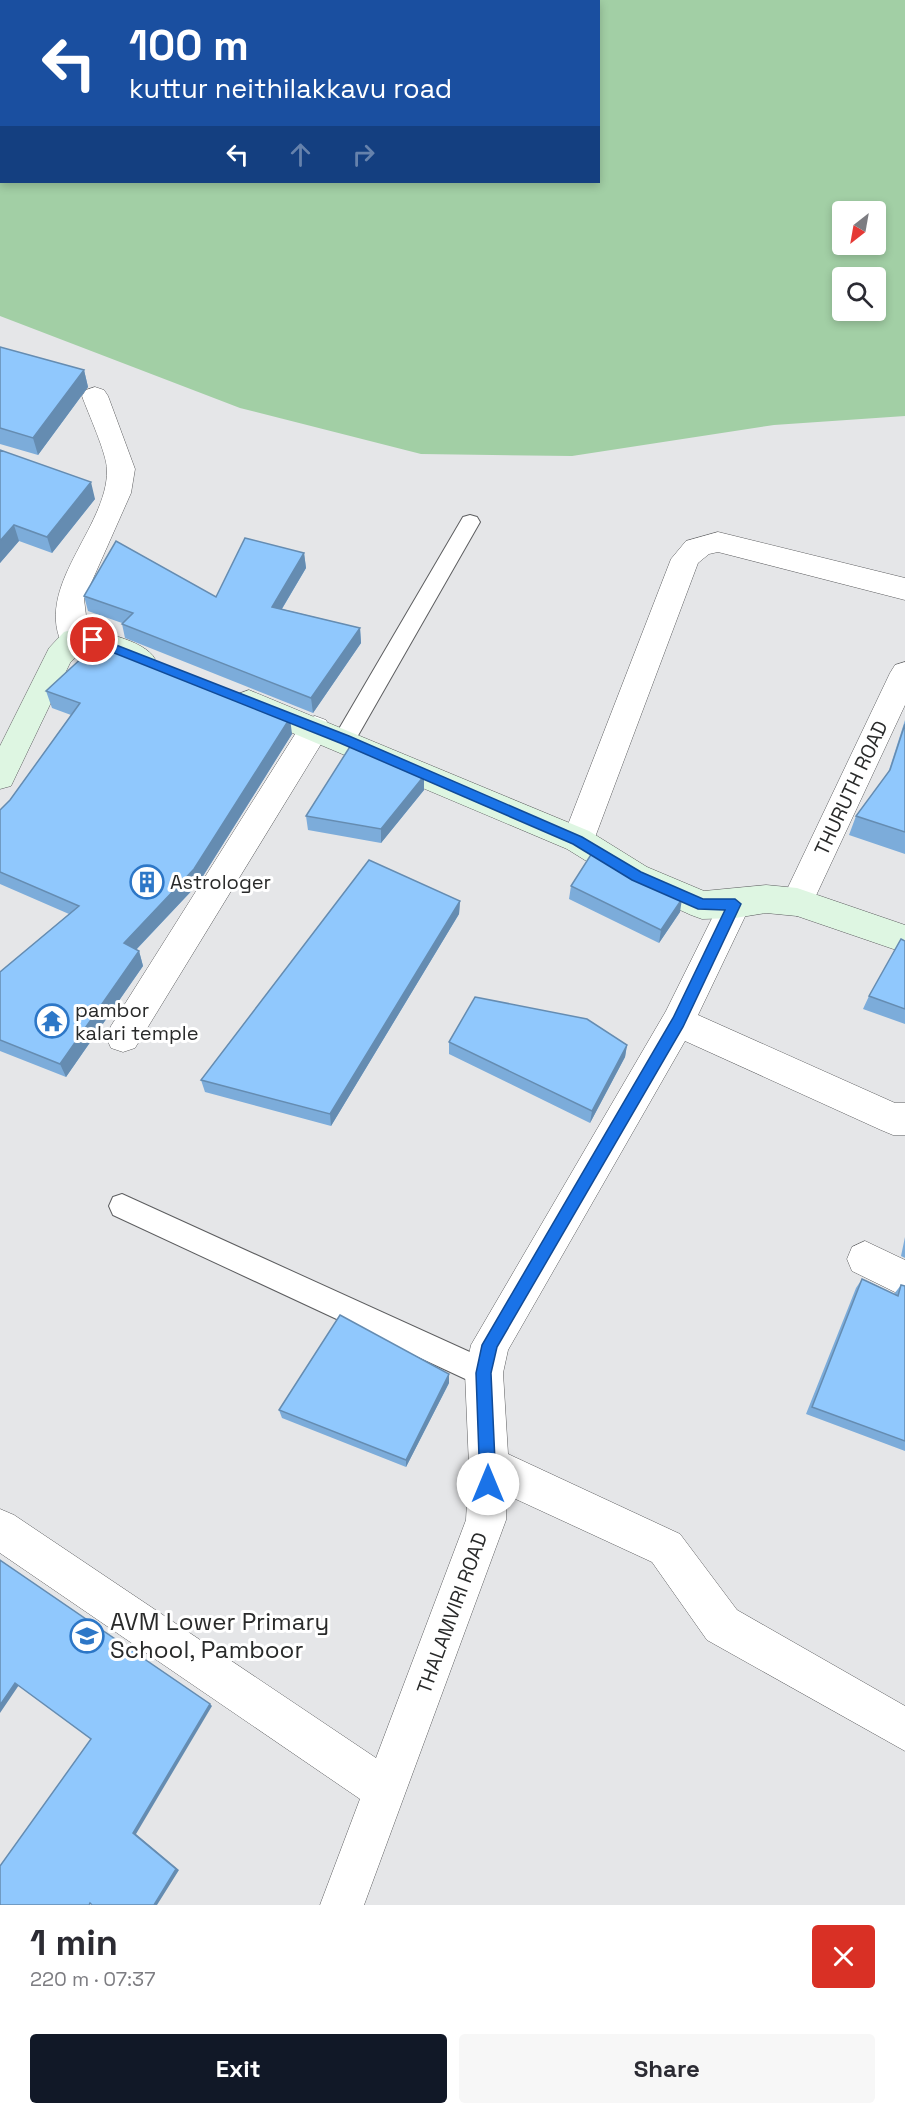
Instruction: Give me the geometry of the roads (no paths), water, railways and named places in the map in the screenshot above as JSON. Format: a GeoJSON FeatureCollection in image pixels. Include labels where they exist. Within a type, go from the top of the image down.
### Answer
{"type":"FeatureCollection","features":[{"type":"Feature","properties":{"kind":"street"},"geometry":{"type":"LineString","coordinates":[[74,640],[70,599],[106,490],[121,469],[95,396]]}},
{"type":"Feature","properties":{"kind":"street"},"geometry":{"type":"LineString","coordinates":[[578,840],[650,645],[684,559],[691,549],[698,544],[718,542],[905,589]]}},
{"type":"Feature","properties":{"kind":"street"},"geometry":{"type":"LineString","coordinates":[[0,777],[59,656],[74,640],[93,640],[171,671]]}},
{"type":"Feature","properties":{"kind":"street","name":"THURUTH ROAD"},"geometry":{"type":"LineString","coordinates":[[797,902],[905,673]]}},
{"type":"Feature","properties":{"kind":"street"},"geometry":{"type":"LineString","coordinates":[[226,693],[344,740],[578,840],[636,876],[702,905],[735,904],[766,899],[797,902],[905,939]]}},
{"type":"Feature","properties":{"kind":"street"},"geometry":{"type":"LineString","coordinates":[[123,1037],[315,728]]}},
{"type":"Feature","properties":{"kind":"street","name":"THALAMVIRI ROAD"},"geometry":{"type":"LineString","coordinates":[[342,1905],[486,1520],[489,1466],[484,1373],[490,1345],[678,1022],[735,904]]}},
{"type":"Feature","properties":{"kind":"street"},"geometry":{"type":"LineString","coordinates":[[678,1022],[892,1119],[905,1119]]}},
{"type":"Feature","properties":{"kind":"street"},"geometry":{"type":"LineString","coordinates":[[865,1259],[905,1279]]}},
{"type":"Feature","properties":{"kind":"street"},"geometry":{"type":"LineString","coordinates":[[489,1466],[666,1548],[722,1625],[905,1730]]}},
{"type":"Feature","properties":{"kind":"street"},"geometry":{"type":"LineString","coordinates":[[0,1529],[385,1790]]}},
{"type":"Feature","properties":{"kind":"lane"},"geometry":{"type":"LineString","coordinates":[[344,740],[470,522]]}},
{"type":"Feature","properties":{"kind":"lane"},"geometry":{"type":"LineString","coordinates":[[122,1206],[484,1373]]}},
{"type":"Feature","properties":{"kind":"place","name":"Astrologer"},"geometry":{"type":"Point","coordinates":[147,882]}},
{"type":"Feature","properties":{"kind":"place","name":"pambor kalari temple"},"geometry":{"type":"Point","coordinates":[52,1021]}},
{"type":"Feature","properties":{"kind":"place","name":"AVM Lower Primary School, Pamboor"},"geometry":{"type":"Point","coordinates":[87,1636]}}]}
